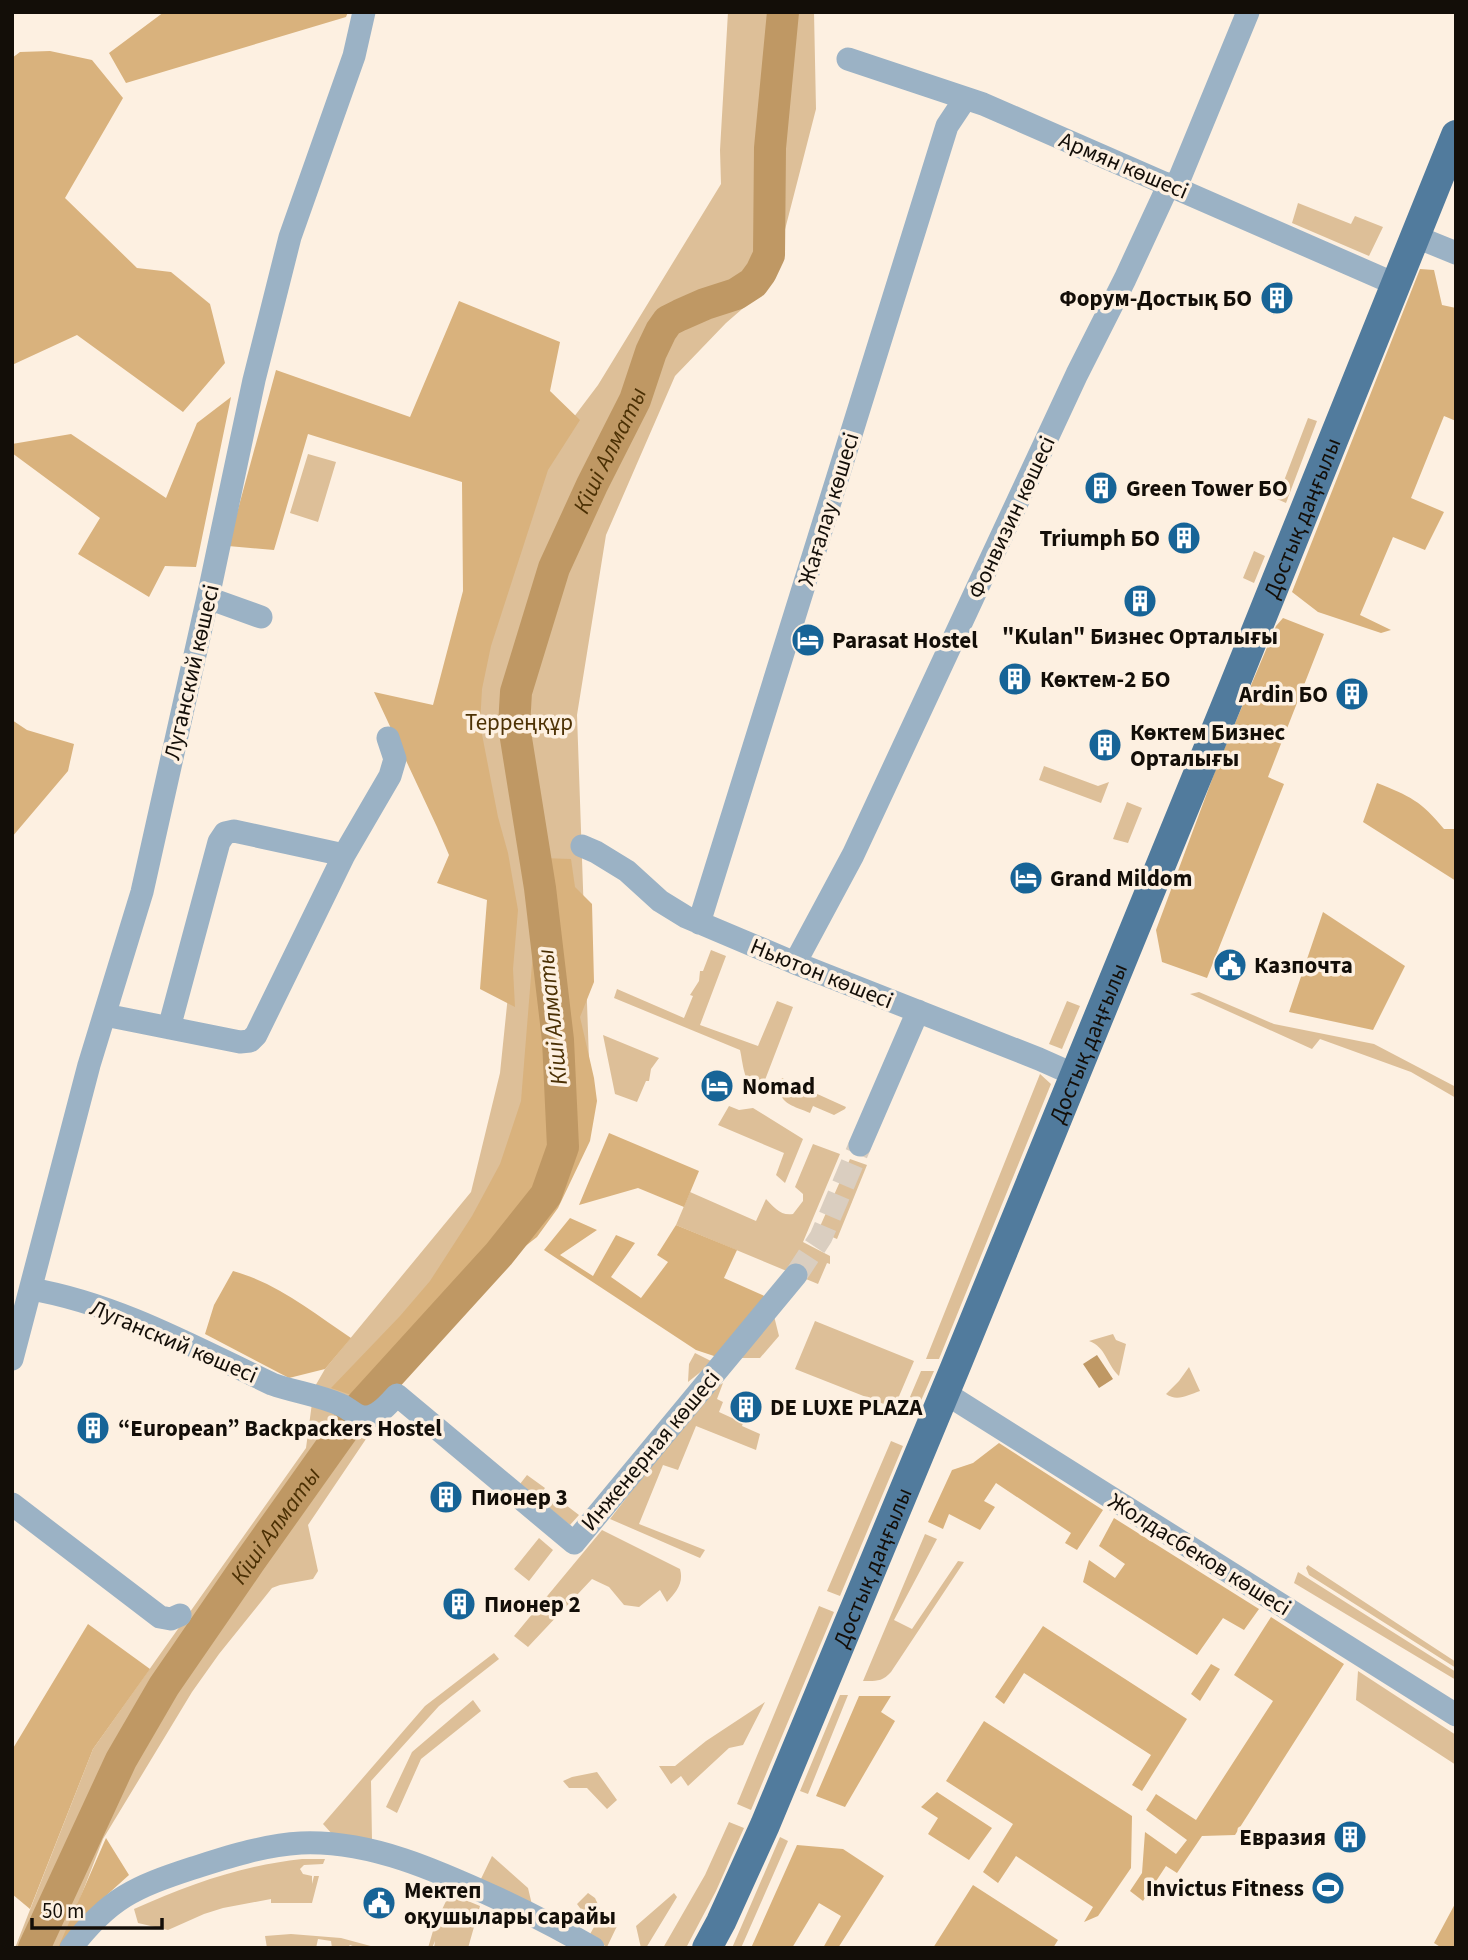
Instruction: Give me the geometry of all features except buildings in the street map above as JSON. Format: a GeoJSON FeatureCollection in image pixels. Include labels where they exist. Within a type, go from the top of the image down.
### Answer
{"type":"FeatureCollection","features":[{"type":"Feature","properties":{"kind":"main road","name":"Достық даңғылы"},"geometry":{"type":"LineString","coordinates":[[707,1948],[765,1825],[945,1393],[1456,135]]}},
{"type":"Feature","properties":{"kind":"street","name":"Луганский көшесі"},"geometry":{"type":"LineString","coordinates":[[12,1359],[89,1065],[142,892],[254,380],[290,237],[354,56],[365,12]]}},
{"type":"Feature","properties":{"kind":"street","name":"Луганский көшесі"},"geometry":{"type":"LineString","coordinates":[[354,56],[375,12]]}},
{"type":"Feature","properties":{"kind":"street","name":"Фонвизин көшесі"},"geometry":{"type":"LineString","coordinates":[[795,963],[853,855],[1077,374],[1172,186],[1248,12]]}},
{"type":"Feature","properties":{"kind":"street","name":"Армян көшесі"},"geometry":{"type":"LineString","coordinates":[[848,59],[983,104],[1395,284]]}},
{"type":"Feature","properties":{"kind":"street","name":"Жағалау көшесі"},"geometry":{"type":"LineString","coordinates":[[699,923],[947,126],[965,99]]}},
{"type":"Feature","properties":{"kind":"street"},"geometry":{"type":"LineString","coordinates":[[1414,236],[1456,253]]}},
{"type":"Feature","properties":{"kind":"street"},"geometry":{"type":"LineString","coordinates":[[208,598],[261,617]]}},
{"type":"Feature","properties":{"kind":"street"},"geometry":{"type":"LineString","coordinates":[[105,1015],[240,1042],[250,1041],[256,1035],[344,855],[390,776],[395,759],[388,738]]}},
{"type":"Feature","properties":{"kind":"street"},"geometry":{"type":"LineString","coordinates":[[169,1028],[219,842],[225,833],[234,831],[344,855]]}},
{"type":"Feature","properties":{"kind":"street","name":"Ньютон көшесі"},"geometry":{"type":"LineString","coordinates":[[582,846],[626,871],[660,901],[686,917],[1075,1075]]}},
{"type":"Feature","properties":{"kind":"street"},"geometry":{"type":"LineString","coordinates":[[860,1145],[918,1012]]}},
{"type":"Feature","properties":{"kind":"street","name":"Инженерная көшесі"},"geometry":{"type":"LineString","coordinates":[[352,1411],[365,1418],[378,1413],[397,1395],[574,1543],[796,1275]]}},
{"type":"Feature","properties":{"kind":"street","name":"Луганский көшесі"},"geometry":{"type":"LineString","coordinates":[[31,1289],[113,1310],[272,1384],[316,1396],[352,1411]]}},
{"type":"Feature","properties":{"kind":"street","name":"Жолдасбеков көшесі"},"geometry":{"type":"LineString","coordinates":[[945,1393],[1456,1715]]}},
{"type":"Feature","properties":{"kind":"street"},"geometry":{"type":"LineString","coordinates":[[12,1504],[160,1617],[171,1619],[180,1615]]}},
{"type":"Feature","properties":{"kind":"street"},"geometry":{"type":"LineString","coordinates":[[71,1948],[96,1917],[112,1903],[135,1890],[225,1858],[301,1843],[338,1845],[378,1852],[421,1866],[530,1914],[593,1948]]}},
{"type":"Feature","properties":{"kind":"green space","name":"Терреңқұр"},"geometry":{"type":"Polygon","coordinates":[[[728,12],[814,12],[816,109],[771,284],[726,323],[675,376],[606,535],[577,715],[590,1089],[558,1202],[514,1260],[395,1385],[363,1432],[368,1436],[308,1525],[318,1571],[313,1579],[272,1588],[192,1692],[103,1839],[61,1948],[15,1948],[93,1749],[306,1448],[314,1388],[325,1369],[471,1192],[500,1073],[510,976],[458,718],[509,503],[598,385],[721,184],[720,150],[728,12]]]}},
{"type":"Feature","properties":{"kind":"green space"},"geometry":{"type":"Polygon","coordinates":[[[1298,203],[1351,224],[1355,216],[1383,227],[1369,256],[1292,223],[1298,203]]]}},
{"type":"Feature","properties":{"kind":"green space"},"geometry":{"type":"Polygon","coordinates":[[[1308,418],[1317,421],[1286,503],[1277,499],[1308,418]]]}},
{"type":"Feature","properties":{"kind":"green space"},"geometry":{"type":"Polygon","coordinates":[[[308,454],[336,462],[318,522],[290,513],[308,454]]]}},
{"type":"Feature","properties":{"kind":"green space"},"geometry":{"type":"Polygon","coordinates":[[[1254,551],[1265,556],[1254,583],[1243,578],[1254,551]]]}},
{"type":"Feature","properties":{"kind":"green space"},"geometry":{"type":"Polygon","coordinates":[[[1044,766],[1098,786],[1109,782],[1101,803],[1039,780],[1044,766]]]}},
{"type":"Feature","properties":{"kind":"green space"},"geometry":{"type":"Polygon","coordinates":[[[1127,802],[1142,808],[1128,843],[1113,839],[1127,802]]]}},
{"type":"Feature","properties":{"kind":"green space"},"geometry":{"type":"Polygon","coordinates":[[[711,950],[726,956],[700,1025],[758,1046],[777,1001],[793,1007],[765,1080],[758,1085],[749,1083],[740,1050],[614,998],[617,989],[684,1018],[693,996],[690,995],[699,981],[700,971],[703,971],[711,950]]]}},
{"type":"Feature","properties":{"kind":"green space"},"geometry":{"type":"Polygon","coordinates":[[[1199,992],[1274,1024],[1374,1044],[1456,1087],[1456,1098],[1411,1072],[1320,1039],[1312,1049],[1190,994],[1199,992]]]}},
{"type":"Feature","properties":{"kind":"green space"},"geometry":{"type":"Polygon","coordinates":[[[1067,1001],[1080,1006],[1062,1049],[1049,1044],[1067,1001]]]}},
{"type":"Feature","properties":{"kind":"green space"},"geometry":{"type":"Polygon","coordinates":[[[603,1035],[659,1058],[651,1069],[649,1081],[646,1081],[637,1102],[615,1094],[603,1035]]]}},
{"type":"Feature","properties":{"kind":"green space"},"geometry":{"type":"Polygon","coordinates":[[[1040,1074],[1051,1084],[939,1359],[926,1359],[1040,1074]]]}},
{"type":"Feature","properties":{"kind":"green space"},"geometry":{"type":"Polygon","coordinates":[[[782,1078],[846,1107],[834,1115],[813,1106],[810,1113],[796,1108],[782,1098],[782,1078]]]}},
{"type":"Feature","properties":{"kind":"green space"},"geometry":{"type":"Polygon","coordinates":[[[729,1106],[739,1110],[753,1108],[803,1139],[785,1183],[776,1175],[784,1153],[718,1125],[729,1106]]]}},
{"type":"Feature","properties":{"kind":"green space"},"geometry":{"type":"Polygon","coordinates":[[[813,1144],[840,1154],[803,1242],[830,1256],[830,1264],[827,1263],[818,1284],[676,1225],[690,1192],[756,1221],[766,1199],[781,1212],[793,1214],[803,1201],[803,1194],[795,1187],[813,1144]]]}},
{"type":"Feature","properties":{"kind":"green space"},"geometry":{"type":"Polygon","coordinates":[[[850,1159],[867,1165],[837,1239],[818,1231],[850,1159]]]}},
{"type":"Feature","properties":{"kind":"green space"},"geometry":{"type":"Polygon","coordinates":[[[774,1316],[779,1336],[760,1358],[738,1358],[774,1316]]]}},
{"type":"Feature","properties":{"kind":"green space"},"geometry":{"type":"Polygon","coordinates":[[[815,1321],[914,1361],[894,1408],[795,1369],[815,1321]]]}},
{"type":"Feature","properties":{"kind":"green space"},"geometry":{"type":"Polygon","coordinates":[[[1113,1334],[1116,1340],[1126,1344],[1119,1376],[1099,1347],[1089,1341],[1113,1334]]]}},
{"type":"Feature","properties":{"kind":"green space"},"geometry":{"type":"Polygon","coordinates":[[[695,1353],[713,1362],[688,1382],[689,1364],[695,1353]]]}},
{"type":"Feature","properties":{"kind":"green space"},"geometry":{"type":"Polygon","coordinates":[[[1189,1367],[1200,1391],[1178,1398],[1166,1394],[1179,1381],[1189,1367]]]}},
{"type":"Feature","properties":{"kind":"green space"},"geometry":{"type":"Polygon","coordinates":[[[921,1371],[934,1371],[916,1412],[907,1404],[921,1371]]]}},
{"type":"Feature","properties":{"kind":"green space"},"geometry":{"type":"Polygon","coordinates":[[[723,1383],[717,1399],[723,1402],[719,1412],[760,1434],[756,1450],[696,1426],[678,1470],[663,1465],[639,1524],[705,1550],[700,1558],[610,1519],[707,1393],[723,1383]]]}},
{"type":"Feature","properties":{"kind":"green space"},"geometry":{"type":"Polygon","coordinates":[[[891,1441],[903,1446],[840,1596],[827,1591],[891,1441]]]}},
{"type":"Feature","properties":{"kind":"green space"},"geometry":{"type":"Polygon","coordinates":[[[527,1475],[545,1488],[542,1492],[579,1515],[570,1525],[520,1484],[527,1475]]]}},
{"type":"Feature","properties":{"kind":"green space"},"geometry":{"type":"Polygon","coordinates":[[[602,1530],[680,1569],[681,1579],[676,1591],[667,1602],[660,1590],[639,1607],[624,1605],[609,1587],[592,1579],[528,1647],[514,1636],[602,1530]]]}},
{"type":"Feature","properties":{"kind":"green space"},"geometry":{"type":"Polygon","coordinates":[[[925,1534],[937,1539],[894,1620],[912,1629],[958,1561],[964,1562],[891,1672],[879,1680],[863,1681],[925,1534]]]}},
{"type":"Feature","properties":{"kind":"green space"},"geometry":{"type":"Polygon","coordinates":[[[539,1538],[553,1550],[529,1581],[514,1569],[539,1538]]]}},
{"type":"Feature","properties":{"kind":"green space"},"geometry":{"type":"Polygon","coordinates":[[[1308,1565],[1456,1662],[1456,1668],[1309,1575],[1306,1568],[1308,1565]]]}},
{"type":"Feature","properties":{"kind":"green space"},"geometry":{"type":"Polygon","coordinates":[[[1298,1572],[1456,1672],[1456,1680],[1294,1583],[1298,1572]]]}},
{"type":"Feature","properties":{"kind":"green space"},"geometry":{"type":"Polygon","coordinates":[[[819,1606],[834,1612],[751,1810],[737,1804],[819,1606]]]}},
{"type":"Feature","properties":{"kind":"green space"},"geometry":{"type":"Polygon","coordinates":[[[494,1653],[499,1659],[439,1706],[371,1781],[372,1841],[333,1835],[323,1824],[425,1706],[494,1653]]]}},
{"type":"Feature","properties":{"kind":"green space"},"geometry":{"type":"Polygon","coordinates":[[[1358,1671],[1456,1735],[1456,1765],[1356,1700],[1358,1671]]]}},
{"type":"Feature","properties":{"kind":"green space"},"geometry":{"type":"Polygon","coordinates":[[[840,1695],[848,1695],[808,1794],[800,1791],[840,1695]]]}},
{"type":"Feature","properties":{"kind":"green space"},"geometry":{"type":"Polygon","coordinates":[[[473,1700],[481,1711],[421,1759],[397,1813],[386,1807],[412,1752],[473,1700]]]}},
{"type":"Feature","properties":{"kind":"green space"},"geometry":{"type":"Polygon","coordinates":[[[765,1702],[743,1745],[729,1748],[688,1786],[681,1776],[671,1784],[659,1766],[675,1766],[706,1741],[765,1702]]]}},
{"type":"Feature","properties":{"kind":"green space"},"geometry":{"type":"Polygon","coordinates":[[[597,1772],[617,1800],[607,1809],[587,1788],[569,1788],[563,1781],[597,1772]]]}},
{"type":"Feature","properties":{"kind":"green space"},"geometry":{"type":"Polygon","coordinates":[[[729,1822],[744,1828],[716,1891],[686,1948],[663,1948],[705,1875],[729,1822]]]}},
{"type":"Feature","properties":{"kind":"green space"},"geometry":{"type":"Polygon","coordinates":[[[780,1837],[788,1841],[741,1948],[732,1948],[780,1837]]]}},
{"type":"Feature","properties":{"kind":"green space"},"geometry":{"type":"Polygon","coordinates":[[[492,1856],[528,1888],[533,1909],[479,1883],[492,1856]]]}},
{"type":"Feature","properties":{"kind":"green space"},"geometry":{"type":"Polygon","coordinates":[[[302,1859],[325,1859],[323,1864],[304,1865],[300,1869],[303,1874],[312,1876],[312,1884],[314,1876],[319,1876],[312,1903],[271,1903],[271,1899],[223,1908],[168,1930],[138,1923],[134,1909],[176,1892],[237,1871],[302,1859]]]}},
{"type":"Feature","properties":{"kind":"green space"},"geometry":{"type":"Polygon","coordinates":[[[446,1892],[480,1906],[468,1948],[434,1948],[435,1941],[432,1948],[428,1948],[435,1924],[448,1897],[446,1892]]]}},
{"type":"Feature","properties":{"kind":"green space"},"geometry":{"type":"Polygon","coordinates":[[[588,1893],[595,1898],[602,1913],[618,1924],[607,1947],[589,1936],[594,1927],[577,1904],[588,1893]]]}},
{"type":"Feature","properties":{"kind":"green space"},"geometry":{"type":"Polygon","coordinates":[[[674,1893],[677,1897],[646,1948],[641,1948],[636,1926],[674,1893]]]}},
{"type":"Feature","properties":{"kind":"green space"},"geometry":{"type":"Polygon","coordinates":[[[291,1934],[341,1938],[378,1948],[358,1948],[350,1945],[347,1948],[332,1948],[331,1941],[318,1939],[316,1948],[267,1948],[265,1936],[291,1934]]]}},
{"type":"Feature","properties":{"kind":"shaded area"},"geometry":{"type":"Polygon","coordinates":[[[164,12],[348,12],[346,17],[126,83],[109,53],[164,12]]]}},
{"type":"Feature","properties":{"kind":"shaded area"},"geometry":{"type":"Polygon","coordinates":[[[50,51],[92,60],[123,98],[65,198],[137,268],[171,272],[210,304],[225,363],[183,412],[77,335],[12,365],[12,58],[20,52],[50,51]]]}},
{"type":"Feature","properties":{"kind":"shaded area"},"geometry":{"type":"Polygon","coordinates":[[[1420,269],[1434,270],[1442,305],[1456,308],[1456,421],[1444,416],[1411,498],[1444,512],[1425,550],[1393,537],[1360,615],[1391,630],[1381,633],[1318,612],[1292,592],[1420,269]]]}},
{"type":"Feature","properties":{"kind":"shaded area"},"geometry":{"type":"Polygon","coordinates":[[[459,301],[560,342],[550,391],[580,420],[548,470],[491,646],[482,689],[480,724],[518,910],[513,969],[515,1007],[480,989],[487,900],[437,883],[449,855],[374,692],[433,705],[463,591],[462,482],[308,434],[274,550],[228,546],[276,370],[410,417],[459,301]]]}},
{"type":"Feature","properties":{"kind":"shaded area"},"geometry":{"type":"Polygon","coordinates":[[[231,397],[196,567],[165,566],[149,597],[78,554],[100,518],[12,453],[12,444],[71,434],[166,498],[197,423],[231,397]]]}},
{"type":"Feature","properties":{"kind":"shaded area"},"geometry":{"type":"Polygon","coordinates":[[[1283,618],[1324,634],[1268,777],[1284,784],[1207,978],[1162,962],[1156,930],[1217,766],[1276,626],[1283,618]]]}},
{"type":"Feature","properties":{"kind":"shaded area"},"geometry":{"type":"Polygon","coordinates":[[[12,720],[27,730],[74,744],[68,771],[12,837],[12,720]]]}},
{"type":"Feature","properties":{"kind":"shaded area"},"geometry":{"type":"Polygon","coordinates":[[[1377,783],[1414,800],[1444,829],[1456,829],[1456,881],[1363,822],[1377,783]]]}},
{"type":"Feature","properties":{"kind":"shaded area"},"geometry":{"type":"Polygon","coordinates":[[[542,858],[571,859],[575,887],[592,904],[594,982],[580,1017],[597,1101],[590,1141],[558,1208],[537,1237],[491,1273],[538,1217],[557,1188],[573,1144],[566,1034],[542,858]]]}},
{"type":"Feature","properties":{"kind":"shaded area"},"geometry":{"type":"Polygon","coordinates":[[[1323,912],[1405,966],[1373,1030],[1289,1012],[1323,912]]]}},
{"type":"Feature","properties":{"kind":"shaded area"},"geometry":{"type":"Polygon","coordinates":[[[536,914],[553,1130],[549,1162],[542,1182],[525,1209],[357,1397],[331,1388],[430,1281],[472,1216],[500,1164],[521,1101],[536,914]]]}},
{"type":"Feature","properties":{"kind":"shaded area"},"geometry":{"type":"Polygon","coordinates":[[[609,1133],[699,1171],[684,1207],[638,1188],[579,1205],[609,1133]]]}},
{"type":"Feature","properties":{"kind":"shaded area"},"geometry":{"type":"Polygon","coordinates":[[[570,1218],[597,1230],[560,1255],[593,1276],[616,1235],[635,1243],[611,1277],[641,1298],[668,1262],[657,1255],[676,1225],[737,1250],[724,1278],[769,1298],[720,1358],[696,1350],[544,1250],[570,1218]]]}},
{"type":"Feature","properties":{"kind":"shaded area"},"geometry":{"type":"Polygon","coordinates":[[[233,1271],[280,1291],[351,1338],[325,1369],[289,1378],[205,1334],[214,1305],[233,1271]]]}},
{"type":"Feature","properties":{"kind":"shaded area"},"geometry":{"type":"Polygon","coordinates":[[[1097,1355],[1113,1379],[1099,1388],[1083,1364],[1097,1355]]]}},
{"type":"Feature","properties":{"kind":"shaded area"},"geometry":{"type":"Polygon","coordinates":[[[999,1443],[1103,1510],[1077,1550],[1065,1543],[1071,1533],[996,1483],[984,1501],[995,1507],[980,1530],[949,1514],[943,1529],[928,1522],[952,1470],[973,1463],[999,1443]]]}},
{"type":"Feature","properties":{"kind":"shaded area"},"geometry":{"type":"Polygon","coordinates":[[[1114,1518],[1259,1609],[1244,1630],[1223,1618],[1197,1655],[1083,1582],[1089,1560],[1115,1578],[1125,1564],[1099,1546],[1114,1518]]]}},
{"type":"Feature","properties":{"kind":"shaded area"},"geometry":{"type":"Polygon","coordinates":[[[1271,1617],[1344,1664],[1235,1835],[1202,1836],[1177,1873],[1166,1866],[1143,1901],[1130,1891],[1142,1873],[1145,1832],[1176,1854],[1187,1840],[1146,1810],[1156,1794],[1196,1820],[1273,1701],[1234,1675],[1271,1617]]]}},
{"type":"Feature","properties":{"kind":"shaded area"},"geometry":{"type":"Polygon","coordinates":[[[88,1624],[150,1669],[93,1749],[30,1909],[12,1894],[12,1750],[88,1624]]]}},
{"type":"Feature","properties":{"kind":"shaded area"},"geometry":{"type":"Polygon","coordinates":[[[1043,1626],[1187,1719],[1142,1791],[1132,1785],[1151,1755],[1024,1673],[1004,1704],[995,1697],[1043,1626]]]}},
{"type":"Feature","properties":{"kind":"shaded area"},"geometry":{"type":"Polygon","coordinates":[[[1211,1664],[1220,1669],[1200,1701],[1191,1694],[1211,1664]]]}},
{"type":"Feature","properties":{"kind":"shaded area"},"geometry":{"type":"Polygon","coordinates":[[[859,1696],[891,1696],[881,1712],[895,1721],[845,1807],[816,1796],[859,1696]]]}},
{"type":"Feature","properties":{"kind":"shaded area"},"geometry":{"type":"Polygon","coordinates":[[[984,1721],[1132,1816],[1131,1868],[1098,1916],[1084,1922],[1093,1907],[1016,1856],[998,1883],[983,1872],[1013,1824],[946,1781],[984,1721]]]}},
{"type":"Feature","properties":{"kind":"shaded area"},"geometry":{"type":"Polygon","coordinates":[[[937,1792],[992,1828],[969,1860],[928,1834],[938,1818],[921,1807],[937,1792]]]}},
{"type":"Feature","properties":{"kind":"shaded area"},"geometry":{"type":"Polygon","coordinates":[[[106,1838],[129,1875],[89,1911],[61,1948],[58,1948],[106,1838]]]}},
{"type":"Feature","properties":{"kind":"shaded area"},"geometry":{"type":"Polygon","coordinates":[[[797,1845],[843,1849],[884,1876],[838,1948],[823,1948],[841,1916],[819,1903],[792,1948],[751,1948],[797,1845]]]}},
{"type":"Feature","properties":{"kind":"shaded area"},"geometry":{"type":"Polygon","coordinates":[[[973,1885],[1058,1940],[1053,1948],[933,1948],[973,1885]]]}},
{"type":"Feature","properties":{"kind":"shaded area"},"geometry":{"type":"Polygon","coordinates":[[[1456,1902],[1456,1948],[1442,1948],[1434,1943],[1456,1902]]]}},
{"type":"Feature","properties":{"kind":"waterway","name":"Кіші Алматы"},"geometry":{"type":"LineString","coordinates":[[34,1948],[121,1760],[164,1686],[358,1409],[499,1254],[546,1195],[563,1147],[558,1040],[540,888],[514,726],[516,692],[554,568],[635,400],[661,331],[668,321],[705,304],[736,294],[753,283],[769,255],[770,148],[783,12]]}},
{"type":"Feature","properties":{"kind":"tunnel"},"geometry":{"type":"LineString","coordinates":[[796,1275],[821,1237],[860,1145]]}},
{"type":"Feature","properties":{"kind":"place","name":"Форум-Достық БО"},"geometry":{"type":"Point","coordinates":[1277,298]}},
{"type":"Feature","properties":{"kind":"place","name":"Green Tower БО"},"geometry":{"type":"Point","coordinates":[1101,488]}},
{"type":"Feature","properties":{"kind":"place","name":"Triumph БО"},"geometry":{"type":"Point","coordinates":[1184,538]}},
{"type":"Feature","properties":{"kind":"place","name":"\"Kulan\" Бизнес Орталығы"},"geometry":{"type":"Point","coordinates":[1140,601]}},
{"type":"Feature","properties":{"kind":"place","name":"Parasat Hostel"},"geometry":{"type":"Point","coordinates":[808,640]}},
{"type":"Feature","properties":{"kind":"place","name":"Көктем-2 БО"},"geometry":{"type":"Point","coordinates":[1015,679]}},
{"type":"Feature","properties":{"kind":"place","name":"Ardin БО"},"geometry":{"type":"Point","coordinates":[1352,694]}},
{"type":"Feature","properties":{"kind":"place","name":"Көктем Бизнес Орталығы"},"geometry":{"type":"Point","coordinates":[1105,745]}},
{"type":"Feature","properties":{"kind":"place","name":"Grand Mildom"},"geometry":{"type":"Point","coordinates":[1026,878]}},
{"type":"Feature","properties":{"kind":"place","name":"Казпочта"},"geometry":{"type":"Point","coordinates":[1230,965]}},
{"type":"Feature","properties":{"kind":"place","name":"Nomad"},"geometry":{"type":"Point","coordinates":[717,1086]}},
{"type":"Feature","properties":{"kind":"place","name":"DE LUXE PLAZA"},"geometry":{"type":"Point","coordinates":[746,1407]}},
{"type":"Feature","properties":{"kind":"place","name":"“European” Backpackers Hostel"},"geometry":{"type":"Point","coordinates":[93,1428]}},
{"type":"Feature","properties":{"kind":"place","name":"Пионер 3"},"geometry":{"type":"Point","coordinates":[446,1497]}},
{"type":"Feature","properties":{"kind":"place","name":"Пионер 2"},"geometry":{"type":"Point","coordinates":[459,1604]}},
{"type":"Feature","properties":{"kind":"place","name":"Евразия"},"geometry":{"type":"Point","coordinates":[1350,1837]}},
{"type":"Feature","properties":{"kind":"place","name":"Invictus Fitness"},"geometry":{"type":"Point","coordinates":[1328,1888]}},
{"type":"Feature","properties":{"kind":"place","name":"Мектеп оқушылары сарайы"},"geometry":{"type":"Point","coordinates":[379,1903]}}]}
